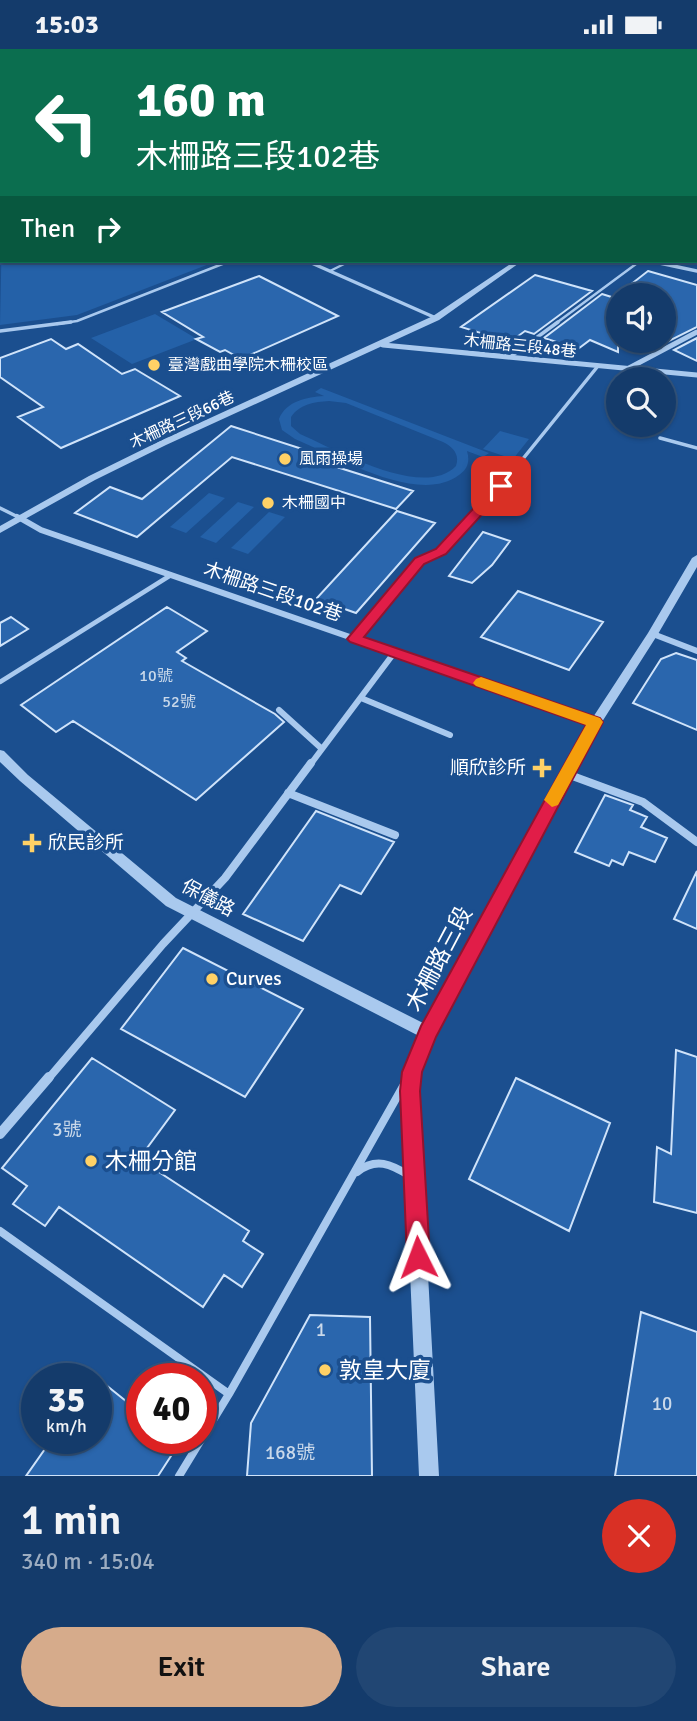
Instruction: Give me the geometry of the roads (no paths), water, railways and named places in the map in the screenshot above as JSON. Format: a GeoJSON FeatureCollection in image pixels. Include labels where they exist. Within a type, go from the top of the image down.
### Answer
{"type":"FeatureCollection","features":[{"type":"Feature","properties":{"kind":"street"},"geometry":{"type":"LineString","coordinates":[[312,263],[436,318]]}},
{"type":"Feature","properties":{"kind":"street","name":"木柵路三段66巷"},"geometry":{"type":"LineString","coordinates":[[20,518],[163,443],[383,345],[436,318],[516,263]]}},
{"type":"Feature","properties":{"kind":"street"},"geometry":{"type":"LineString","coordinates":[[659,263],[697,271]]}},
{"type":"Feature","properties":{"kind":"street"},"geometry":{"type":"LineString","coordinates":[[632,367],[697,332]]}},
{"type":"Feature","properties":{"kind":"street","name":"木柵路三段48巷"},"geometry":{"type":"LineString","coordinates":[[383,345],[608,367]]}},
{"type":"Feature","properties":{"kind":"street","name":"木柵路三段48巷"},"geometry":{"type":"LineString","coordinates":[[676,373],[697,375]]}},
{"type":"Feature","properties":{"kind":"street"},"geometry":{"type":"LineString","coordinates":[[0,530],[20,518]]}},
{"type":"Feature","properties":{"kind":"street","name":"木柵路三段102巷"},"geometry":{"type":"LineString","coordinates":[[20,518],[41,530],[595,722]]}},
{"type":"Feature","properties":{"kind":"street","name":"木柵路三段"},"geometry":{"type":"LineString","coordinates":[[429,1476],[410,1091],[412,1072],[428,1033],[595,722],[653,634],[697,558]]}},
{"type":"Feature","properties":{"kind":"street"},"geometry":{"type":"LineString","coordinates":[[653,634],[697,651]]}},
{"type":"Feature","properties":{"kind":"street"},"geometry":{"type":"LineString","coordinates":[[0,1135],[163,944],[225,878],[394,653]]}},
{"type":"Feature","properties":{"kind":"street"},"geometry":{"type":"LineString","coordinates":[[361,698],[450,735]]}},
{"type":"Feature","properties":{"kind":"street"},"geometry":{"type":"LineString","coordinates":[[279,711],[322,749]]}},
{"type":"Feature","properties":{"kind":"street","name":"保儀路"},"geometry":{"type":"LineString","coordinates":[[1,757],[152,886],[193,915],[428,1033]]}},
{"type":"Feature","properties":{"kind":"street"},"geometry":{"type":"LineString","coordinates":[[567,774],[642,802],[697,842]]}},
{"type":"Feature","properties":{"kind":"street"},"geometry":{"type":"LineString","coordinates":[[288,793],[395,835]]}},
{"type":"Feature","properties":{"kind":"lane"},"geometry":{"type":"LineString","coordinates":[[0,331],[77,321],[225,263]]}},
{"type":"Feature","properties":{"kind":"lane"},"geometry":{"type":"LineString","coordinates":[[330,271],[346,263]]}},
{"type":"Feature","properties":{"kind":"lane"},"geometry":{"type":"LineString","coordinates":[[510,357],[637,263]]}},
{"type":"Feature","properties":{"kind":"lane"},"geometry":{"type":"LineString","coordinates":[[355,639],[419,561],[441,551],[501,486],[598,366]]}},
{"type":"Feature","properties":{"kind":"lane"},"geometry":{"type":"LineString","coordinates":[[660,438],[697,448]]}},
{"type":"Feature","properties":{"kind":"lane","name":"木柵路三段102巷"},"geometry":{"type":"LineString","coordinates":[[0,508],[20,518]]}},
{"type":"Feature","properties":{"kind":"lane"},"geometry":{"type":"LineString","coordinates":[[0,681],[171,575]]}},
{"type":"Feature","properties":{"kind":"lane"},"geometry":{"type":"LineString","coordinates":[[179,1476],[229,1394],[412,1072]]}},
{"type":"Feature","properties":{"kind":"lane"},"geometry":{"type":"LineString","coordinates":[[350,1179],[365,1164],[376,1161],[386,1163],[414,1179]]}},
{"type":"Feature","properties":{"kind":"lane"},"geometry":{"type":"LineString","coordinates":[[0,1231],[229,1394]]}},
{"type":"Feature","properties":{"kind":"place","name":"臺灣戲曲學院木柵校區"},"geometry":{"type":"Point","coordinates":[154,365]}},
{"type":"Feature","properties":{"kind":"place","name":"風雨操場"},"geometry":{"type":"Point","coordinates":[285,459]}},
{"type":"Feature","properties":{"kind":"place","name":"木柵國中"},"geometry":{"type":"Point","coordinates":[268,503]}},
{"type":"Feature","properties":{"kind":"place","name":"順欣診所"},"geometry":{"type":"Point","coordinates":[542,768]}},
{"type":"Feature","properties":{"kind":"place","name":"欣民診所"},"geometry":{"type":"Point","coordinates":[32,843]}},
{"type":"Feature","properties":{"kind":"place","name":"Curves"},"geometry":{"type":"Point","coordinates":[212,979]}},
{"type":"Feature","properties":{"kind":"place","name":"木柵分館"},"geometry":{"type":"Point","coordinates":[91,1161]}},
{"type":"Feature","properties":{"kind":"place","name":"敦皇大廈"},"geometry":{"type":"Point","coordinates":[325,1370]}}]}
